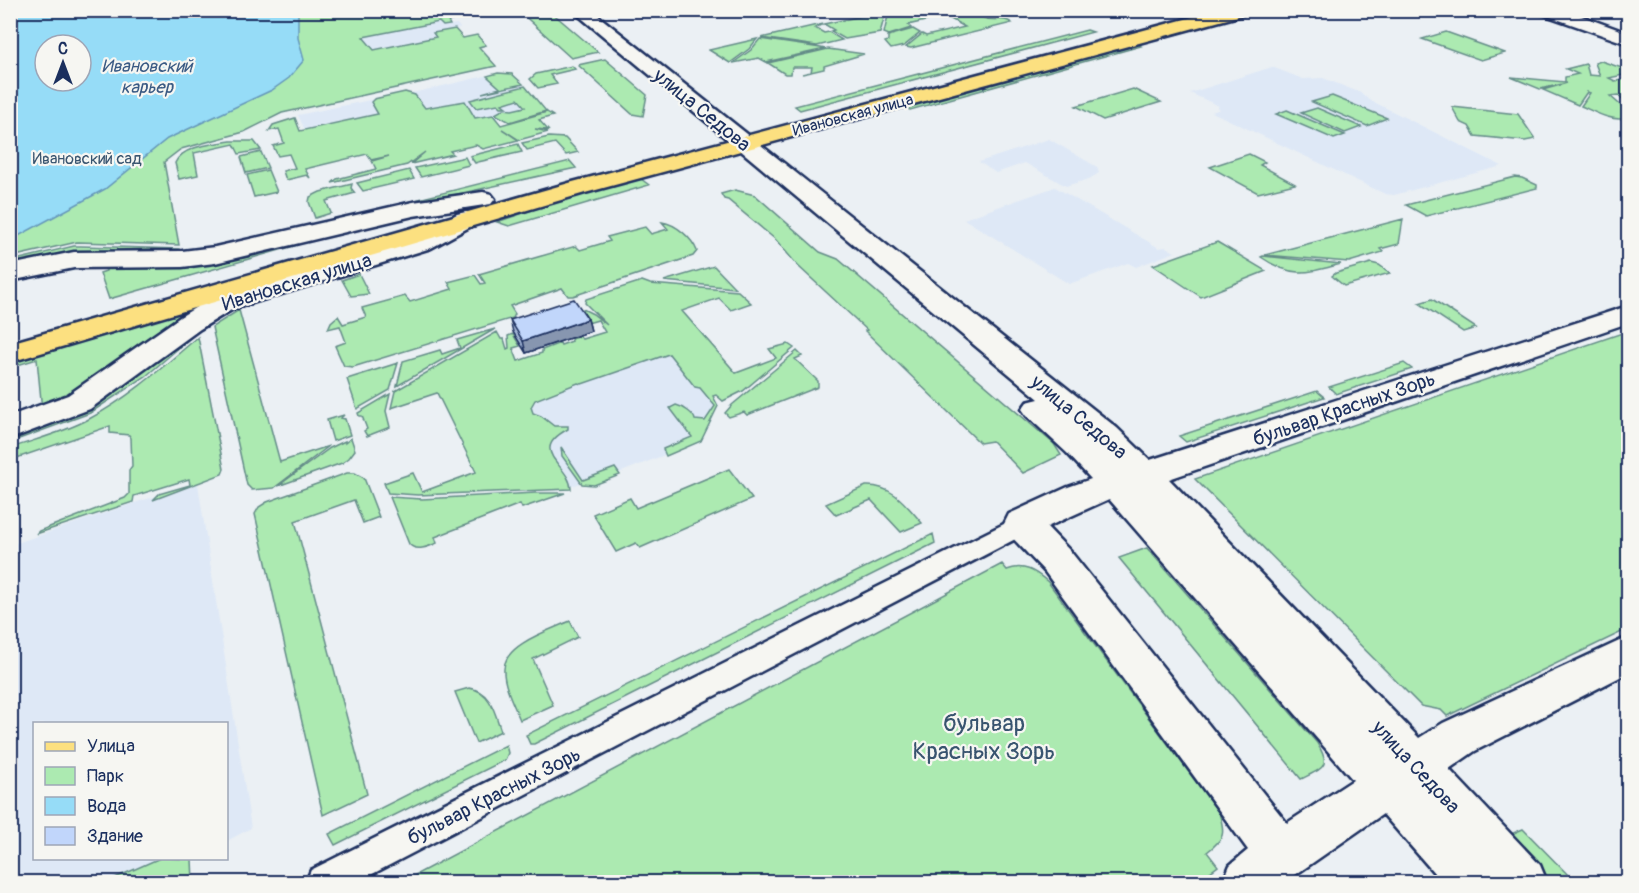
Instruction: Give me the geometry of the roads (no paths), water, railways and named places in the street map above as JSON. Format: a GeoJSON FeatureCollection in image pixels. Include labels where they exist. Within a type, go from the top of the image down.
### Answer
{"type":"FeatureCollection","features":[{"type":"Feature","properties":{"kind":"main road","name":"улица Седова"},"geometry":{"type":"LineString","coordinates":[[563,10],[730,141]]}},
{"type":"Feature","properties":{"kind":"main road","name":"улица Седова"},"geometry":{"type":"LineString","coordinates":[[580,10],[1079,445],[1130,479],[1400,775],[1524,882]]}},
{"type":"Feature","properties":{"kind":"main road","name":"Ивановская улица"},"geometry":{"type":"LineString","coordinates":[[10,353],[730,141],[1199,10]]}},
{"type":"Feature","properties":{"kind":"main road","name":"Ивановская улица"},"geometry":{"type":"LineString","coordinates":[[10,273],[74,260],[204,257],[337,234],[730,141],[1240,10]]}},
{"type":"Feature","properties":{"kind":"main road"},"geometry":{"type":"LineString","coordinates":[[1548,10],[1629,39]]}},
{"type":"Feature","properties":{"kind":"main road"},"geometry":{"type":"LineString","coordinates":[[1563,10],[1629,33]]}},
{"type":"Feature","properties":{"kind":"main road","name":"Ивановская улица"},"geometry":{"type":"LineString","coordinates":[[10,428],[79,402],[189,323],[223,303],[422,243],[466,219]]}},
{"type":"Feature","properties":{"kind":"main road","name":"Ивановская улица"},"geometry":{"type":"LineString","coordinates":[[10,339],[337,234]]}},
{"type":"Feature","properties":{"kind":"main road","name":"бульвар Красных Зорь"},"geometry":{"type":"LineString","coordinates":[[1022,524],[1080,496],[1629,314]]}},
{"type":"Feature","properties":{"kind":"main road"},"geometry":{"type":"LineString","coordinates":[[1022,524],[1058,562],[1264,869],[1459,737],[1629,654]]}},
{"type":"Feature","properties":{"kind":"main road","name":"улица Седова"},"geometry":{"type":"LineString","coordinates":[[1400,775],[1474,882]]}},
{"type":"Feature","properties":{"kind":"street","name":"бульвар Красных Зорь"},"geometry":{"type":"LineString","coordinates":[[323,882],[1022,524]]}},
{"type":"Feature","properties":{"kind":"water","name":"Ивановский карьер"},"geometry":{"type":"Polygon","coordinates":[[[11,10],[298,11],[298,38],[304,60],[289,78],[272,90],[167,139],[105,189],[11,240],[11,10]]]}},
{"type":"Feature","properties":{"kind":"park label","name":"Ивановский сад"},"geometry":{"type":"Point","coordinates":[87,159]}}]}
